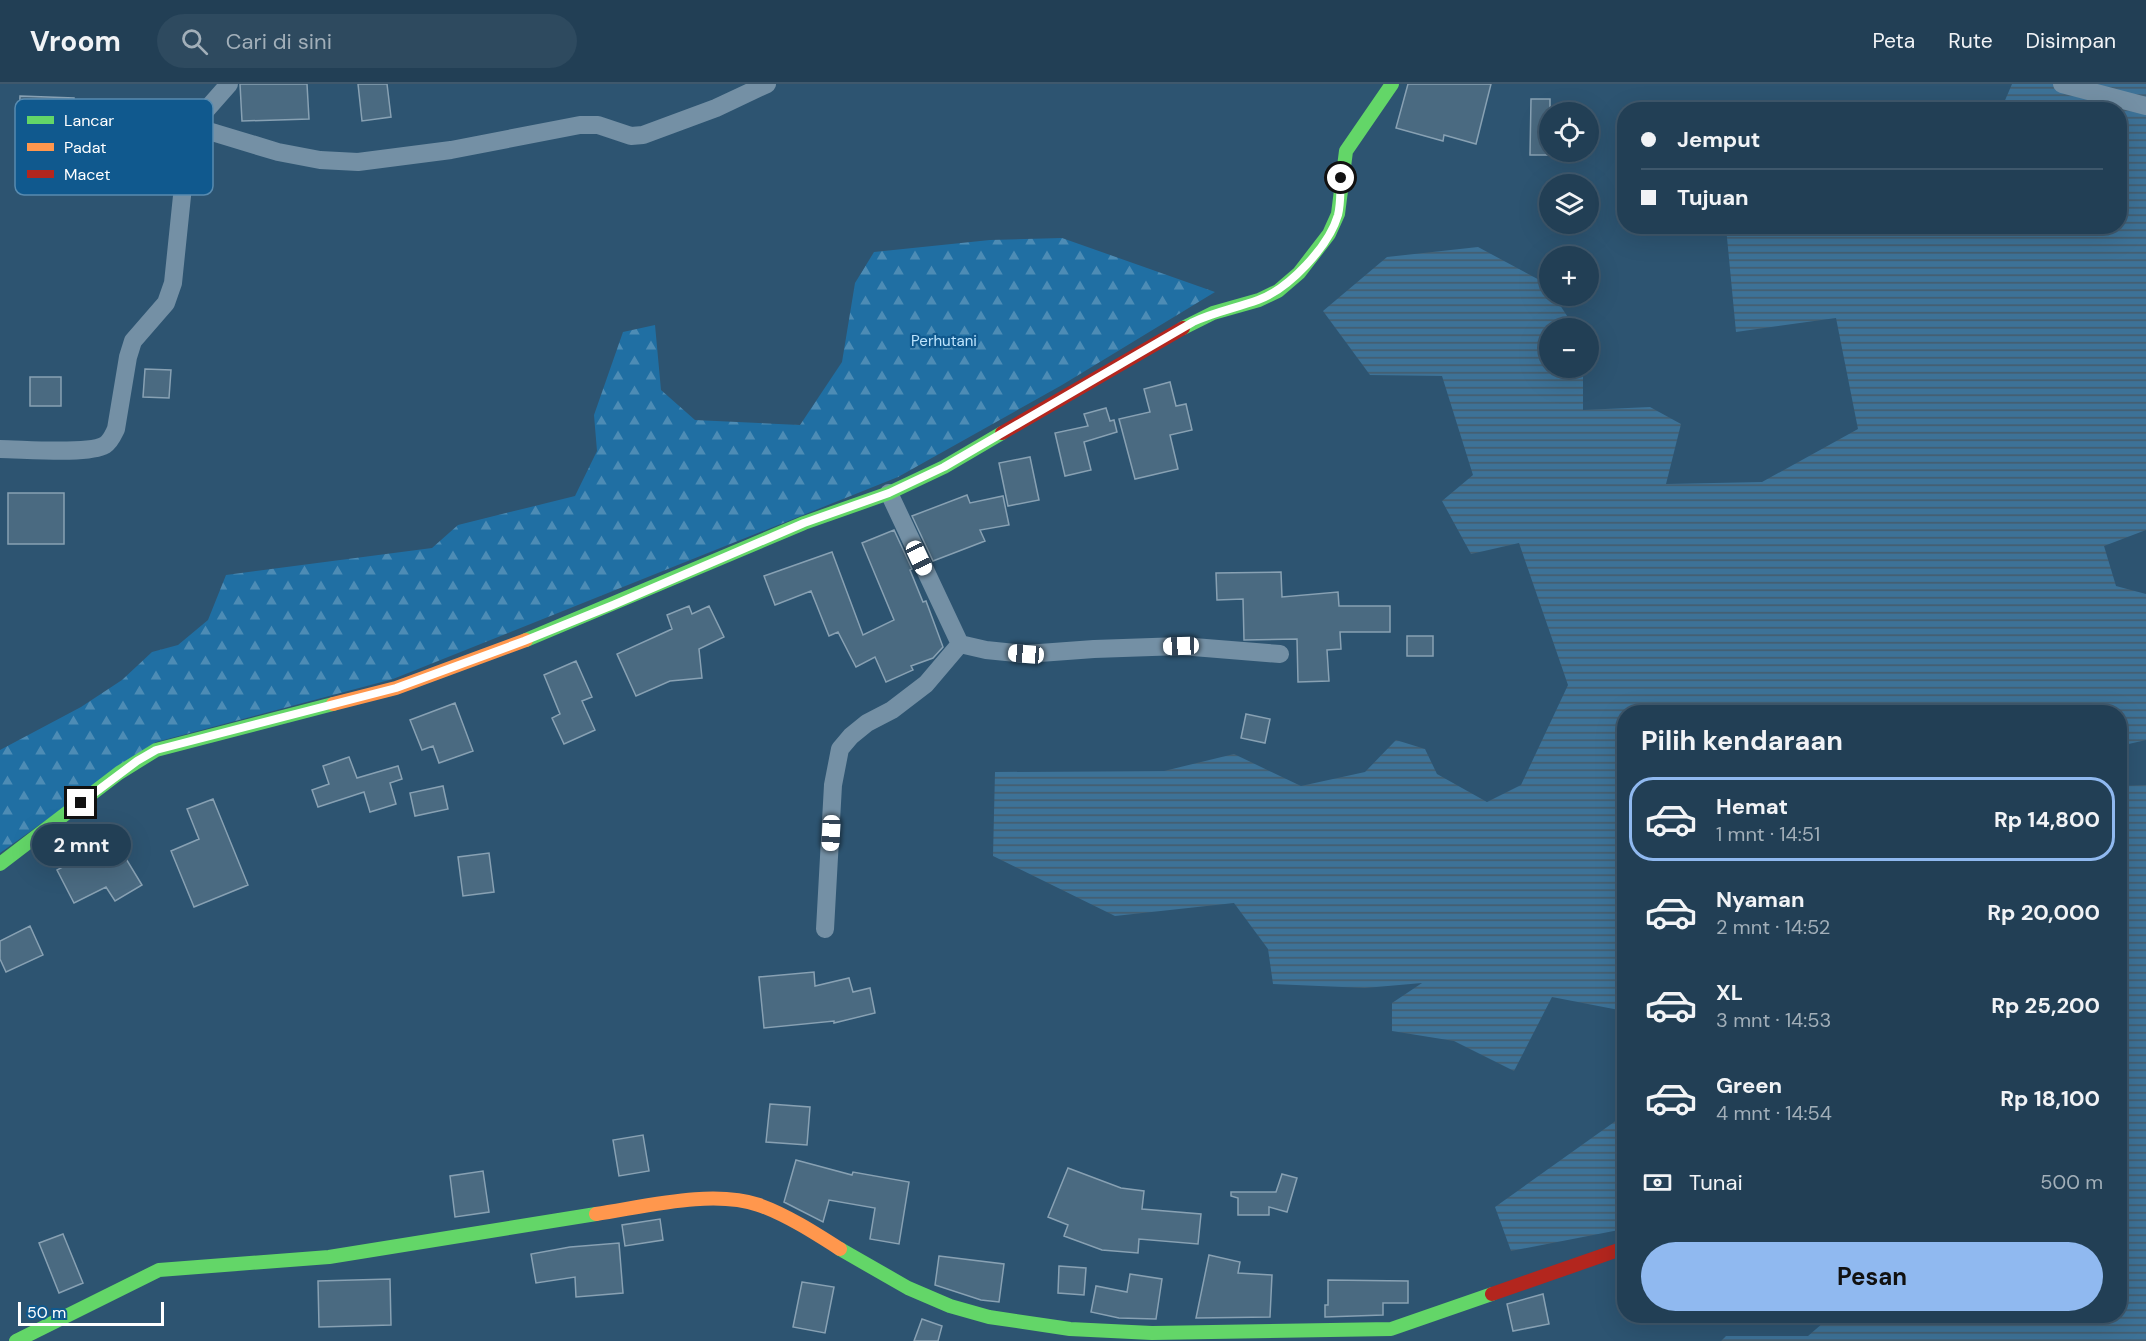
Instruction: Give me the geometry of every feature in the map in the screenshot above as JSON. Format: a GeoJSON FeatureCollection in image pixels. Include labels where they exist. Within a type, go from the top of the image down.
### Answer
{"type":"FeatureCollection","features":[{"type":"Feature","properties":{"kind":"street"},"geometry":{"type":"LineString","coordinates":[[213,102],[229,84]]}},
{"type":"Feature","properties":{"kind":"street"},"geometry":{"type":"LineString","coordinates":[[213,133],[278,153],[320,160],[358,162],[451,150],[580,125],[598,125],[632,136],[643,135],[716,108],[767,84]]}},
{"type":"Feature","properties":{"kind":"street"},"geometry":{"type":"LineString","coordinates":[[0,864],[119,773],[156,750],[396,688],[534,637],[804,523],[889,493],[944,467],[1193,322],[1213,313],[1259,300],[1278,291],[1299,273],[1329,234],[1338,214],[1346,151],[1392,84]]}},
{"type":"Feature","properties":{"kind":"street"},"geometry":{"type":"LineString","coordinates":[[2062,84],[2146,105]]}},
{"type":"Feature","properties":{"kind":"street"},"geometry":{"type":"LineString","coordinates":[[0,449],[85,450],[96,448],[111,439],[116,429],[128,357],[133,341],[166,303],[173,283],[182,195]]}},
{"type":"Feature","properties":{"kind":"street"},"geometry":{"type":"LineString","coordinates":[[889,493],[960,644]]}},
{"type":"Feature","properties":{"kind":"street"},"geometry":{"type":"LineString","coordinates":[[960,644],[986,650],[1026,654],[1181,646],[1281,654]]}},
{"type":"Feature","properties":{"kind":"street"},"geometry":{"type":"LineString","coordinates":[[825,928],[833,785],[840,749],[867,723],[892,710],[926,684],[960,644]]}},
{"type":"Feature","properties":{"kind":"street"},"geometry":{"type":"LineString","coordinates":[[16,1341],[159,1270],[329,1257],[668,1203],[702,1200],[735,1200],[759,1206],[820,1236],[898,1284],[949,1305],[992,1317],[1065,1329],[1196,1333],[1391,1329],[1617,1250]]}},
{"type":"Feature","properties":{"kind":"green space","name":"Perhutani"},"geometry":{"type":"Polygon","coordinates":[[[1062,238],[1215,292],[1062,385],[898,477],[393,679],[156,742],[0,853],[0,750],[81,707],[122,680],[152,652],[178,645],[208,620],[226,575],[432,548],[458,525],[575,496],[597,451],[594,415],[623,332],[655,325],[661,390],[695,420],[800,425],[842,362],[855,283],[874,252],[990,240],[1062,238]]]}},
{"type":"Feature","properties":{"kind":"shaded area"},"geometry":{"type":"Polygon","coordinates":[[[2012,84],[2146,84],[2146,530],[2104,546],[2116,586],[2146,594],[2146,740],[2127,744],[2127,705],[1617,705],[1617,1010],[1552,997],[1514,1071],[1454,1041],[1392,1031],[1392,1003],[1422,983],[1365,988],[1273,984],[1268,949],[1234,903],[1115,916],[993,856],[995,772],[1164,771],[1234,754],[1301,786],[1365,772],[1396,740],[1425,749],[1437,774],[1487,802],[1521,785],[1568,685],[1519,543],[1471,554],[1442,501],[1473,475],[1442,376],[1370,375],[1323,311],[1387,257],[1478,247],[1539,280],[1539,306],[1561,306],[1568,318],[1539,318],[1539,378],[1583,378],[1583,410],[1650,407],[1681,424],[1666,484],[1762,482],[1858,429],[1836,318],[1736,332],[1727,234],[2127,234],[2127,102],[2004,102],[2012,84]]]}},
{"type":"Feature","properties":{"kind":"shaded area"},"geometry":{"type":"Polygon","coordinates":[[[2146,785],[2146,1341],[1721,1341],[1726,1336],[1808,1336],[1823,1323],[2127,1323],[2127,786],[2146,785]]]}},
{"type":"Feature","properties":{"kind":"shaded area"},"geometry":{"type":"Polygon","coordinates":[[[1617,1120],[1617,1230],[1511,1251],[1495,1207],[1617,1120]]]}},
{"type":"Feature","properties":{"kind":"building"},"geometry":{"type":"Polygon","coordinates":[[[240,84],[307,84],[309,119],[242,121],[240,84]]]}},
{"type":"Feature","properties":{"kind":"building"},"geometry":{"type":"Polygon","coordinates":[[[358,84],[387,84],[391,117],[362,121],[358,84]]]}},
{"type":"Feature","properties":{"kind":"building"},"geometry":{"type":"Polygon","coordinates":[[[1408,84],[1491,84],[1476,144],[1444,135],[1443,141],[1396,128],[1408,84]]]}},
{"type":"Feature","properties":{"kind":"building"},"geometry":{"type":"Polygon","coordinates":[[[20,96],[74,98],[74,99],[20,99],[20,96]]]}},
{"type":"Feature","properties":{"kind":"building"},"geometry":{"type":"Polygon","coordinates":[[[1531,99],[1550,99],[1550,102],[1539,102],[1539,155],[1530,155],[1531,99]]]}},
{"type":"Feature","properties":{"kind":"building"},"geometry":{"type":"Polygon","coordinates":[[[145,369],[171,370],[169,398],[143,397],[145,369]]]}},
{"type":"Feature","properties":{"kind":"building"},"geometry":{"type":"Polygon","coordinates":[[[30,377],[61,377],[61,406],[30,406],[30,377]]]}},
{"type":"Feature","properties":{"kind":"building"},"geometry":{"type":"Polygon","coordinates":[[[1170,382],[1176,406],[1186,404],[1192,430],[1170,435],[1178,469],[1135,479],[1119,419],[1150,412],[1144,389],[1170,382]]]}},
{"type":"Feature","properties":{"kind":"building"},"geometry":{"type":"Polygon","coordinates":[[[1106,408],[1110,421],[1114,420],[1117,432],[1084,442],[1091,470],[1065,476],[1055,433],[1088,426],[1084,414],[1106,408]]]}},
{"type":"Feature","properties":{"kind":"building"},"geometry":{"type":"Polygon","coordinates":[[[1030,457],[1039,500],[1008,506],[999,463],[1030,457]]]}},
{"type":"Feature","properties":{"kind":"building"},"geometry":{"type":"Polygon","coordinates":[[[8,493],[64,493],[64,544],[8,544],[8,493]]]}},
{"type":"Feature","properties":{"kind":"building"},"geometry":{"type":"Polygon","coordinates":[[[967,495],[970,503],[1003,496],[1009,525],[980,530],[985,541],[933,561],[912,516],[967,495]]]}},
{"type":"Feature","properties":{"kind":"building"},"geometry":{"type":"Polygon","coordinates":[[[894,530],[912,569],[910,570],[923,602],[926,601],[943,647],[933,658],[911,666],[913,670],[886,682],[875,657],[856,667],[838,632],[829,636],[811,591],[775,605],[764,576],[832,552],[863,635],[894,620],[862,543],[894,530]]]}},
{"type":"Feature","properties":{"kind":"building"},"geometry":{"type":"Polygon","coordinates":[[[1281,572],[1282,597],[1338,592],[1339,606],[1390,606],[1390,632],[1340,632],[1341,649],[1327,650],[1329,681],[1298,682],[1297,639],[1244,640],[1243,599],[1217,600],[1216,573],[1281,572]]]}},
{"type":"Feature","properties":{"kind":"building"},"geometry":{"type":"Polygon","coordinates":[[[689,606],[692,614],[709,606],[724,637],[699,649],[702,678],[670,681],[636,696],[617,654],[672,629],[667,615],[689,606]]]}},
{"type":"Feature","properties":{"kind":"building"},"geometry":{"type":"Polygon","coordinates":[[[1407,636],[1433,636],[1433,656],[1407,656],[1407,636]]]}},
{"type":"Feature","properties":{"kind":"building"},"geometry":{"type":"Polygon","coordinates":[[[576,661],[592,697],[582,701],[595,730],[564,744],[552,718],[560,714],[544,675],[576,661]]]}},
{"type":"Feature","properties":{"kind":"building"},"geometry":{"type":"Polygon","coordinates":[[[455,703],[473,751],[439,763],[433,746],[422,750],[410,720],[455,703]]]}},
{"type":"Feature","properties":{"kind":"building"},"geometry":{"type":"Polygon","coordinates":[[[1246,714],[1270,719],[1265,743],[1241,738],[1246,714]]]}},
{"type":"Feature","properties":{"kind":"building"},"geometry":{"type":"Polygon","coordinates":[[[349,757],[357,778],[398,766],[402,779],[390,783],[396,804],[370,812],[364,792],[318,807],[312,790],[329,784],[323,766],[349,757]]]}},
{"type":"Feature","properties":{"kind":"building"},"geometry":{"type":"Polygon","coordinates":[[[443,786],[448,809],[415,816],[410,793],[443,786]]]}},
{"type":"Feature","properties":{"kind":"building"},"geometry":{"type":"Polygon","coordinates":[[[213,799],[248,885],[194,907],[171,851],[199,839],[187,809],[213,799]]]}},
{"type":"Feature","properties":{"kind":"building"},"geometry":{"type":"Polygon","coordinates":[[[114,839],[142,885],[115,901],[106,887],[74,903],[57,870],[114,839]]]}},
{"type":"Feature","properties":{"kind":"building"},"geometry":{"type":"Polygon","coordinates":[[[489,853],[494,892],[463,896],[458,857],[489,853]]]}},
{"type":"Feature","properties":{"kind":"building"},"geometry":{"type":"Polygon","coordinates":[[[30,926],[43,955],[6,972],[0,959],[0,941],[30,926]]]}},
{"type":"Feature","properties":{"kind":"building"},"geometry":{"type":"Polygon","coordinates":[[[814,972],[815,986],[849,978],[853,992],[870,988],[875,1013],[834,1023],[834,1021],[764,1028],[759,977],[814,972]]]}},
{"type":"Feature","properties":{"kind":"building"},"geometry":{"type":"Polygon","coordinates":[[[770,1104],[810,1107],[807,1145],[766,1142],[770,1104]]]}},
{"type":"Feature","properties":{"kind":"building"},"geometry":{"type":"Polygon","coordinates":[[[643,1135],[649,1171],[619,1176],[613,1140],[643,1135]]]}},
{"type":"Feature","properties":{"kind":"building"},"geometry":{"type":"Polygon","coordinates":[[[796,1160],[852,1175],[853,1172],[909,1182],[899,1244],[870,1239],[875,1208],[829,1200],[823,1222],[784,1202],[796,1160]]]}},
{"type":"Feature","properties":{"kind":"building"},"geometry":{"type":"Polygon","coordinates":[[[1068,1168],[1121,1188],[1144,1191],[1142,1209],[1201,1214],[1198,1244],[1139,1239],[1138,1253],[1102,1250],[1064,1236],[1068,1225],[1048,1217],[1068,1168]]]}},
{"type":"Feature","properties":{"kind":"building"},"geometry":{"type":"Polygon","coordinates":[[[483,1171],[489,1212],[455,1217],[450,1176],[483,1171]]]}},
{"type":"Feature","properties":{"kind":"building"},"geometry":{"type":"Polygon","coordinates":[[[1282,1174],[1297,1178],[1287,1212],[1269,1207],[1269,1215],[1238,1215],[1238,1198],[1231,1196],[1231,1192],[1276,1192],[1282,1174]]]}},
{"type":"Feature","properties":{"kind":"building"},"geometry":{"type":"Polygon","coordinates":[[[660,1219],[663,1240],[625,1246],[622,1225],[660,1219]]]}},
{"type":"Feature","properties":{"kind":"building"},"geometry":{"type":"Polygon","coordinates":[[[63,1234],[83,1283],[59,1293],[39,1243],[63,1234]]]}},
{"type":"Feature","properties":{"kind":"building"},"geometry":{"type":"Polygon","coordinates":[[[619,1243],[623,1293],[576,1297],[575,1277],[536,1283],[531,1254],[570,1247],[619,1243]]]}},
{"type":"Feature","properties":{"kind":"building"},"geometry":{"type":"Polygon","coordinates":[[[1209,1255],[1240,1262],[1238,1273],[1272,1275],[1270,1317],[1196,1318],[1209,1255]]]}},
{"type":"Feature","properties":{"kind":"building"},"geometry":{"type":"Polygon","coordinates":[[[939,1256],[1004,1264],[999,1302],[981,1300],[935,1285],[939,1256]]]}},
{"type":"Feature","properties":{"kind":"building"},"geometry":{"type":"Polygon","coordinates":[[[1059,1266],[1086,1268],[1084,1295],[1058,1293],[1059,1266]]]}},
{"type":"Feature","properties":{"kind":"building"},"geometry":{"type":"Polygon","coordinates":[[[1130,1274],[1162,1279],[1156,1319],[1119,1318],[1091,1312],[1096,1286],[1127,1292],[1130,1274]]]}},
{"type":"Feature","properties":{"kind":"building"},"geometry":{"type":"Polygon","coordinates":[[[390,1279],[391,1325],[319,1327],[318,1281],[390,1279]]]}},
{"type":"Feature","properties":{"kind":"building"},"geometry":{"type":"Polygon","coordinates":[[[1328,1280],[1408,1281],[1408,1303],[1383,1303],[1383,1315],[1325,1317],[1325,1305],[1328,1305],[1328,1280]]]}},
{"type":"Feature","properties":{"kind":"building"},"geometry":{"type":"Polygon","coordinates":[[[802,1282],[834,1287],[825,1333],[793,1327],[802,1282]]]}},
{"type":"Feature","properties":{"kind":"building"},"geometry":{"type":"Polygon","coordinates":[[[1543,1294],[1549,1324],[1513,1331],[1507,1304],[1543,1294]]]}},
{"type":"Feature","properties":{"kind":"building"},"geometry":{"type":"Polygon","coordinates":[[[922,1319],[942,1326],[938,1341],[914,1341],[922,1319]]]}},
{"type":"Feature","properties":{"kind":"traffic: fast"},"geometry":{"type":"LineString","coordinates":[[1183,328],[1213,313],[1259,300],[1278,291],[1299,273],[1329,234],[1338,214],[1346,151],[1392,84]]}},
{"type":"Feature","properties":{"kind":"traffic: fast"},"geometry":{"type":"LineString","coordinates":[[526,640],[804,523],[889,493],[944,467],[1002,433]]}},
{"type":"Feature","properties":{"kind":"traffic: fast"},"geometry":{"type":"LineString","coordinates":[[0,864],[119,773],[156,750],[333,704]]}},
{"type":"Feature","properties":{"kind":"traffic: fast"},"geometry":{"type":"LineString","coordinates":[[16,1341],[159,1270],[329,1257],[596,1214]]}},
{"type":"Feature","properties":{"kind":"traffic: fast"},"geometry":{"type":"LineString","coordinates":[[840,1249],[908,1288],[950,1306],[989,1317],[1070,1329],[1152,1333],[1391,1329],[1492,1294]]}},
{"type":"Feature","properties":{"kind":"traffic: slow"},"geometry":{"type":"LineString","coordinates":[[333,704],[396,688],[526,640]]}},
{"type":"Feature","properties":{"kind":"traffic: slow"},"geometry":{"type":"LineString","coordinates":[[596,1214],[699,1199],[740,1201],[759,1205],[780,1214],[840,1249]]}},
{"type":"Feature","properties":{"kind":"traffic: jam"},"geometry":{"type":"LineString","coordinates":[[1002,433],[1183,328]]}},
{"type":"Feature","properties":{"kind":"traffic: jam"},"geometry":{"type":"LineString","coordinates":[[1492,1294],[1617,1250]]}},
{"type":"Feature","properties":{"kind":"route"},"geometry":{"type":"LineString","coordinates":[[81,803],[119,773],[156,750],[396,688],[524,641],[804,523],[889,493],[944,467],[1193,322],[1213,313],[1259,300],[1278,291],[1299,273],[1329,234],[1338,214],[1341,178]]}}]}
